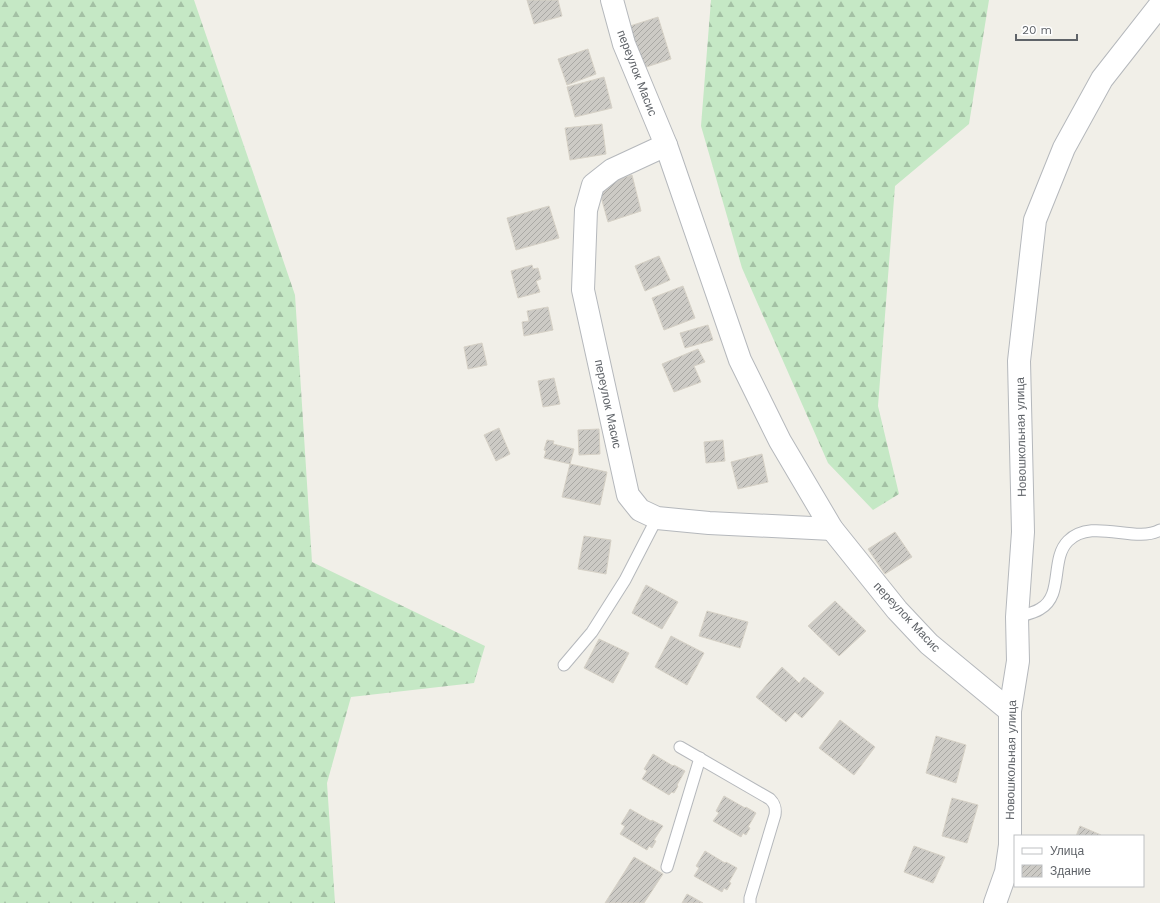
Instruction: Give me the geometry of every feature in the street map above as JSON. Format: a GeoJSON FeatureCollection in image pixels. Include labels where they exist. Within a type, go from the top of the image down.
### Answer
{"type":"FeatureCollection","features":[{"type":"Feature","properties":{"kind":"street","name":"переулок Масис"},"geometry":{"type":"LineString","coordinates":[[612,0],[624,44],[666,145],[740,360],[780,441],[832,529],[898,610],[929,644],[1010,711]]}},
{"type":"Feature","properties":{"kind":"street","name":"Новошкольная улица"},"geometry":{"type":"LineString","coordinates":[[995,903],[1006,872],[1010,845],[1010,711],[1018,661],[1017,617],[1023,532],[1019,361],[1035,220],[1064,148],[1102,79],[1160,4]]}},
{"type":"Feature","properties":{"kind":"street","name":"переулок Масис"},"geometry":{"type":"LineString","coordinates":[[666,145],[612,170],[593,185],[586,210],[583,290],[628,495],[640,510],[656,518],[709,523],[832,529]]}},
{"type":"Feature","properties":{"kind":"lane"},"geometry":{"type":"LineString","coordinates":[[564,665],[592,632],[625,580],[656,518]]}},
{"type":"Feature","properties":{"kind":"lane"},"geometry":{"type":"LineString","coordinates":[[1017,617],[1039,610],[1048,604],[1053,595],[1061,553],[1068,541],[1081,533],[1094,531],[1143,534],[1160,530]]}},
{"type":"Feature","properties":{"kind":"lane"},"geometry":{"type":"LineString","coordinates":[[680,747],[774,802],[776,814],[750,898],[750,903]]}},
{"type":"Feature","properties":{"kind":"lane"},"geometry":{"type":"LineString","coordinates":[[667,867],[700,758]]}},
{"type":"Feature","properties":{"kind":"green space"},"geometry":{"type":"Polygon","coordinates":[[[0,0],[194,0],[295,295],[312,562],[485,646],[474,683],[351,697],[327,783],[335,903],[0,903],[0,0]]]}},
{"type":"Feature","properties":{"kind":"green space"},"geometry":{"type":"Polygon","coordinates":[[[711,0],[989,0],[969,124],[895,186],[878,406],[899,494],[873,510],[828,463],[742,268],[701,126],[711,0]]]}},
{"type":"Feature","properties":{"kind":"building"},"geometry":{"type":"Polygon","coordinates":[[[527,0],[558,0],[562,16],[534,24],[527,0]]]}},
{"type":"Feature","properties":{"kind":"building"},"geometry":{"type":"Polygon","coordinates":[[[658,17],[671,59],[640,69],[627,27],[658,17]]]}},
{"type":"Feature","properties":{"kind":"building"},"geometry":{"type":"Polygon","coordinates":[[[588,49],[596,74],[567,85],[558,59],[588,49]]]}},
{"type":"Feature","properties":{"kind":"building"},"geometry":{"type":"Polygon","coordinates":[[[604,77],[612,108],[575,117],[567,87],[604,77]]]}},
{"type":"Feature","properties":{"kind":"building"},"geometry":{"type":"Polygon","coordinates":[[[602,124],[606,154],[570,160],[565,128],[602,124]]]}},
{"type":"Feature","properties":{"kind":"building"},"geometry":{"type":"Polygon","coordinates":[[[632,175],[641,211],[608,222],[598,186],[632,175]]]}},
{"type":"Feature","properties":{"kind":"building"},"geometry":{"type":"Polygon","coordinates":[[[549,206],[559,238],[516,250],[507,218],[549,206]]]}},
{"type":"Feature","properties":{"kind":"building"},"geometry":{"type":"Polygon","coordinates":[[[659,256],[670,280],[645,291],[635,266],[659,256]]]}},
{"type":"Feature","properties":{"kind":"building"},"geometry":{"type":"Polygon","coordinates":[[[532,265],[533,269],[538,268],[541,279],[536,281],[540,292],[518,298],[511,271],[532,265]]]}},
{"type":"Feature","properties":{"kind":"building"},"geometry":{"type":"Polygon","coordinates":[[[683,286],[695,318],[664,330],[652,298],[683,286]]]}},
{"type":"Feature","properties":{"kind":"building"},"geometry":{"type":"Polygon","coordinates":[[[548,307],[553,330],[524,336],[522,322],[529,321],[527,311],[548,307]]]}},
{"type":"Feature","properties":{"kind":"building"},"geometry":{"type":"Polygon","coordinates":[[[708,325],[713,340],[685,348],[680,333],[708,325]]]}},
{"type":"Feature","properties":{"kind":"building"},"geometry":{"type":"Polygon","coordinates":[[[482,343],[487,365],[468,369],[464,347],[482,343]]]}},
{"type":"Feature","properties":{"kind":"building"},"geometry":{"type":"Polygon","coordinates":[[[698,349],[705,362],[694,366],[701,382],[674,392],[662,364],[698,349]]]}},
{"type":"Feature","properties":{"kind":"building"},"geometry":{"type":"Polygon","coordinates":[[[554,378],[560,404],[543,407],[538,381],[554,378]]]}},
{"type":"Feature","properties":{"kind":"building"},"geometry":{"type":"Polygon","coordinates":[[[499,428],[510,454],[496,461],[484,435],[499,428]]]}},
{"type":"Feature","properties":{"kind":"building"},"geometry":{"type":"Polygon","coordinates":[[[599,429],[600,454],[579,455],[578,430],[599,429]]]}},
{"type":"Feature","properties":{"kind":"building"},"geometry":{"type":"Polygon","coordinates":[[[547,440],[554,441],[553,444],[574,449],[570,464],[544,458],[546,451],[544,450],[547,440]]]}},
{"type":"Feature","properties":{"kind":"building"},"geometry":{"type":"Polygon","coordinates":[[[723,440],[725,461],[706,463],[704,442],[723,440]]]}},
{"type":"Feature","properties":{"kind":"building"},"geometry":{"type":"Polygon","coordinates":[[[762,454],[768,482],[738,489],[731,462],[762,454]]]}},
{"type":"Feature","properties":{"kind":"building"},"geometry":{"type":"Polygon","coordinates":[[[570,464],[607,472],[600,505],[562,497],[570,464]]]}},
{"type":"Feature","properties":{"kind":"building"},"geometry":{"type":"Polygon","coordinates":[[[895,532],[912,557],[885,574],[868,549],[895,532]]]}},
{"type":"Feature","properties":{"kind":"building"},"geometry":{"type":"Polygon","coordinates":[[[584,536],[611,540],[606,574],[578,569],[584,536]]]}},
{"type":"Feature","properties":{"kind":"building"},"geometry":{"type":"Polygon","coordinates":[[[646,585],[678,602],[662,629],[632,613],[646,585]]]}},
{"type":"Feature","properties":{"kind":"building"},"geometry":{"type":"Polygon","coordinates":[[[835,601],[866,631],[839,656],[808,626],[835,601]]]}},
{"type":"Feature","properties":{"kind":"building"},"geometry":{"type":"Polygon","coordinates":[[[707,611],[748,622],[740,648],[699,636],[707,611]]]}},
{"type":"Feature","properties":{"kind":"building"},"geometry":{"type":"Polygon","coordinates":[[[671,636],[704,653],[687,685],[655,667],[671,636]]]}},
{"type":"Feature","properties":{"kind":"building"},"geometry":{"type":"Polygon","coordinates":[[[599,639],[629,653],[613,683],[584,668],[599,639]]]}},
{"type":"Feature","properties":{"kind":"building"},"geometry":{"type":"Polygon","coordinates":[[[782,667],[799,683],[804,677],[824,693],[802,718],[795,712],[786,722],[756,697],[782,667]]]}},
{"type":"Feature","properties":{"kind":"building"},"geometry":{"type":"Polygon","coordinates":[[[840,720],[875,747],[854,775],[819,748],[840,720]]]}},
{"type":"Feature","properties":{"kind":"building"},"geometry":{"type":"Polygon","coordinates":[[[936,736],[966,745],[956,783],[926,773],[936,736]]]}},
{"type":"Feature","properties":{"kind":"building"},"geometry":{"type":"Polygon","coordinates":[[[653,754],[673,766],[674,765],[685,771],[674,793],[672,792],[669,795],[642,779],[647,771],[644,769],[653,754]]]}},
{"type":"Feature","properties":{"kind":"building"},"geometry":{"type":"Polygon","coordinates":[[[724,796],[756,813],[748,827],[750,828],[746,835],[743,833],[741,837],[713,821],[719,813],[716,811],[724,796]]]}},
{"type":"Feature","properties":{"kind":"building"},"geometry":{"type":"Polygon","coordinates":[[[952,798],[978,805],[967,843],[942,836],[952,798]]]}},
{"type":"Feature","properties":{"kind":"building"},"geometry":{"type":"Polygon","coordinates":[[[630,809],[663,826],[654,840],[656,841],[652,848],[649,846],[647,850],[620,834],[625,826],[621,824],[630,809]]]}},
{"type":"Feature","properties":{"kind":"building"},"geometry":{"type":"Polygon","coordinates":[[[1080,826],[1101,835],[1076,835],[1080,826]]]}},
{"type":"Feature","properties":{"kind":"building"},"geometry":{"type":"Polygon","coordinates":[[[914,846],[945,857],[933,883],[904,872],[914,846]]]}},
{"type":"Feature","properties":{"kind":"building"},"geometry":{"type":"Polygon","coordinates":[[[705,851],[725,863],[726,862],[737,868],[729,882],[731,883],[727,890],[724,888],[722,892],[694,876],[699,868],[696,866],[705,851]]]}},
{"type":"Feature","properties":{"kind":"building"},"geometry":{"type":"Polygon","coordinates":[[[634,857],[663,874],[644,903],[605,903],[634,857]]]}},
{"type":"Feature","properties":{"kind":"building"},"geometry":{"type":"Polygon","coordinates":[[[687,894],[703,903],[682,903],[687,894]]]}}]}
